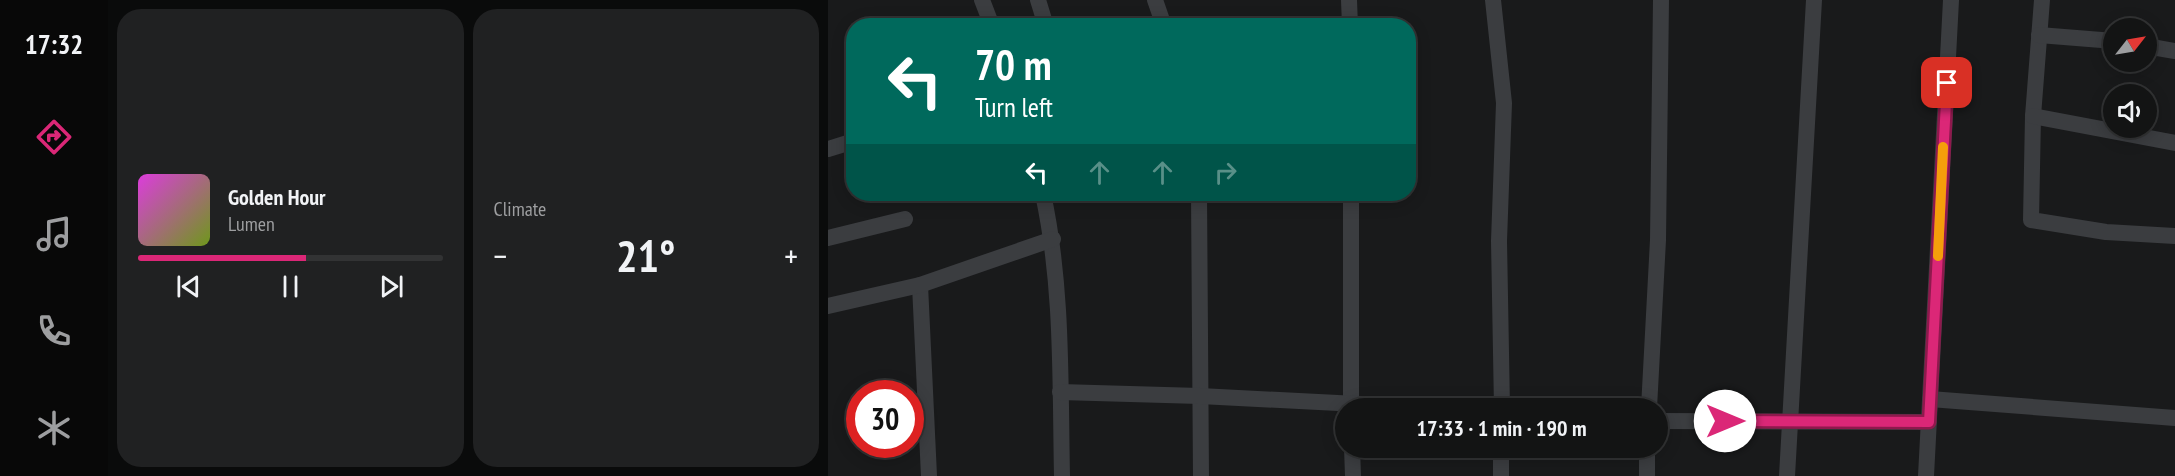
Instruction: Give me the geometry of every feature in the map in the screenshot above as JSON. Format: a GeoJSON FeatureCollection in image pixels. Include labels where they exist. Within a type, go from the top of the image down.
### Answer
{"type":"FeatureCollection","features":[{"type":"Feature","properties":{"kind":"street"},"geometry":{"type":"LineString","coordinates":[[982,0],[989,18]]}},
{"type":"Feature","properties":{"kind":"street"},"geometry":{"type":"LineString","coordinates":[[1038,0],[1044,18]]}},
{"type":"Feature","properties":{"kind":"street"},"geometry":{"type":"LineString","coordinates":[[1155,0],[1161,18]]}},
{"type":"Feature","properties":{"kind":"street"},"geometry":{"type":"LineString","coordinates":[[1349,0],[1350,18]]}},
{"type":"Feature","properties":{"kind":"street"},"geometry":{"type":"LineString","coordinates":[[1493,0],[1504,103],[1499,241],[1502,398]]}},
{"type":"Feature","properties":{"kind":"street"},"geometry":{"type":"LineString","coordinates":[[1650,398],[1658,240],[1661,0]]}},
{"type":"Feature","properties":{"kind":"street"},"geometry":{"type":"LineString","coordinates":[[1787,476],[1792,420],[1814,0]]}},
{"type":"Feature","properties":{"kind":"street"},"geometry":{"type":"LineString","coordinates":[[1926,476],[1950,0]]}},
{"type":"Feature","properties":{"kind":"street"},"geometry":{"type":"LineString","coordinates":[[2042,0],[2033,116],[2030,216],[2034,222],[2106,232],[2175,236]]}},
{"type":"Feature","properties":{"kind":"street"},"geometry":{"type":"LineString","coordinates":[[2039,34],[2103,40]]}},
{"type":"Feature","properties":{"kind":"street"},"geometry":{"type":"LineString","coordinates":[[2157,48],[2175,51]]}},
{"type":"Feature","properties":{"kind":"street"},"geometry":{"type":"LineString","coordinates":[[2033,116],[2175,143]]}},
{"type":"Feature","properties":{"kind":"street"},"geometry":{"type":"LineString","coordinates":[[828,149],[846,143]]}},
{"type":"Feature","properties":{"kind":"street"},"geometry":{"type":"LineString","coordinates":[[1045,201],[1053,239],[1060,316],[1062,476]]}},
{"type":"Feature","properties":{"kind":"street"},"geometry":{"type":"LineString","coordinates":[[1199,201],[1201,476]]}},
{"type":"Feature","properties":{"kind":"street"},"geometry":{"type":"LineString","coordinates":[[1351,201],[1351,398]]}},
{"type":"Feature","properties":{"kind":"street"},"geometry":{"type":"LineString","coordinates":[[828,238],[905,219]]}},
{"type":"Feature","properties":{"kind":"street"},"geometry":{"type":"LineString","coordinates":[[828,306],[920,285],[1053,239]]}},
{"type":"Feature","properties":{"kind":"street"},"geometry":{"type":"LineString","coordinates":[[920,285],[929,476]]}},
{"type":"Feature","properties":{"kind":"street"},"geometry":{"type":"LineString","coordinates":[[1060,392],[1200,396],[1335,405]]}},
{"type":"Feature","properties":{"kind":"street"},"geometry":{"type":"LineString","coordinates":[[1930,399],[2175,418]]}},
{"type":"Feature","properties":{"kind":"street"},"geometry":{"type":"LineString","coordinates":[[1668,421],[1929,422]]}},
{"type":"Feature","properties":{"kind":"street"},"geometry":{"type":"LineString","coordinates":[[1352,458],[1353,476]]}},
{"type":"Feature","properties":{"kind":"street"},"geometry":{"type":"LineString","coordinates":[[1501,458],[1501,476]]}},
{"type":"Feature","properties":{"kind":"street"},"geometry":{"type":"LineString","coordinates":[[1647,458],[1647,476]]}},
{"type":"Feature","properties":{"kind":"slow traffic"},"geometry":{"type":"LineString","coordinates":[[1938,256],[1943,147]]}},
{"type":"Feature","properties":{"kind":"route"},"geometry":{"type":"LineString","coordinates":[[1725,421],[1929,422],[1947,83]]}}]}
